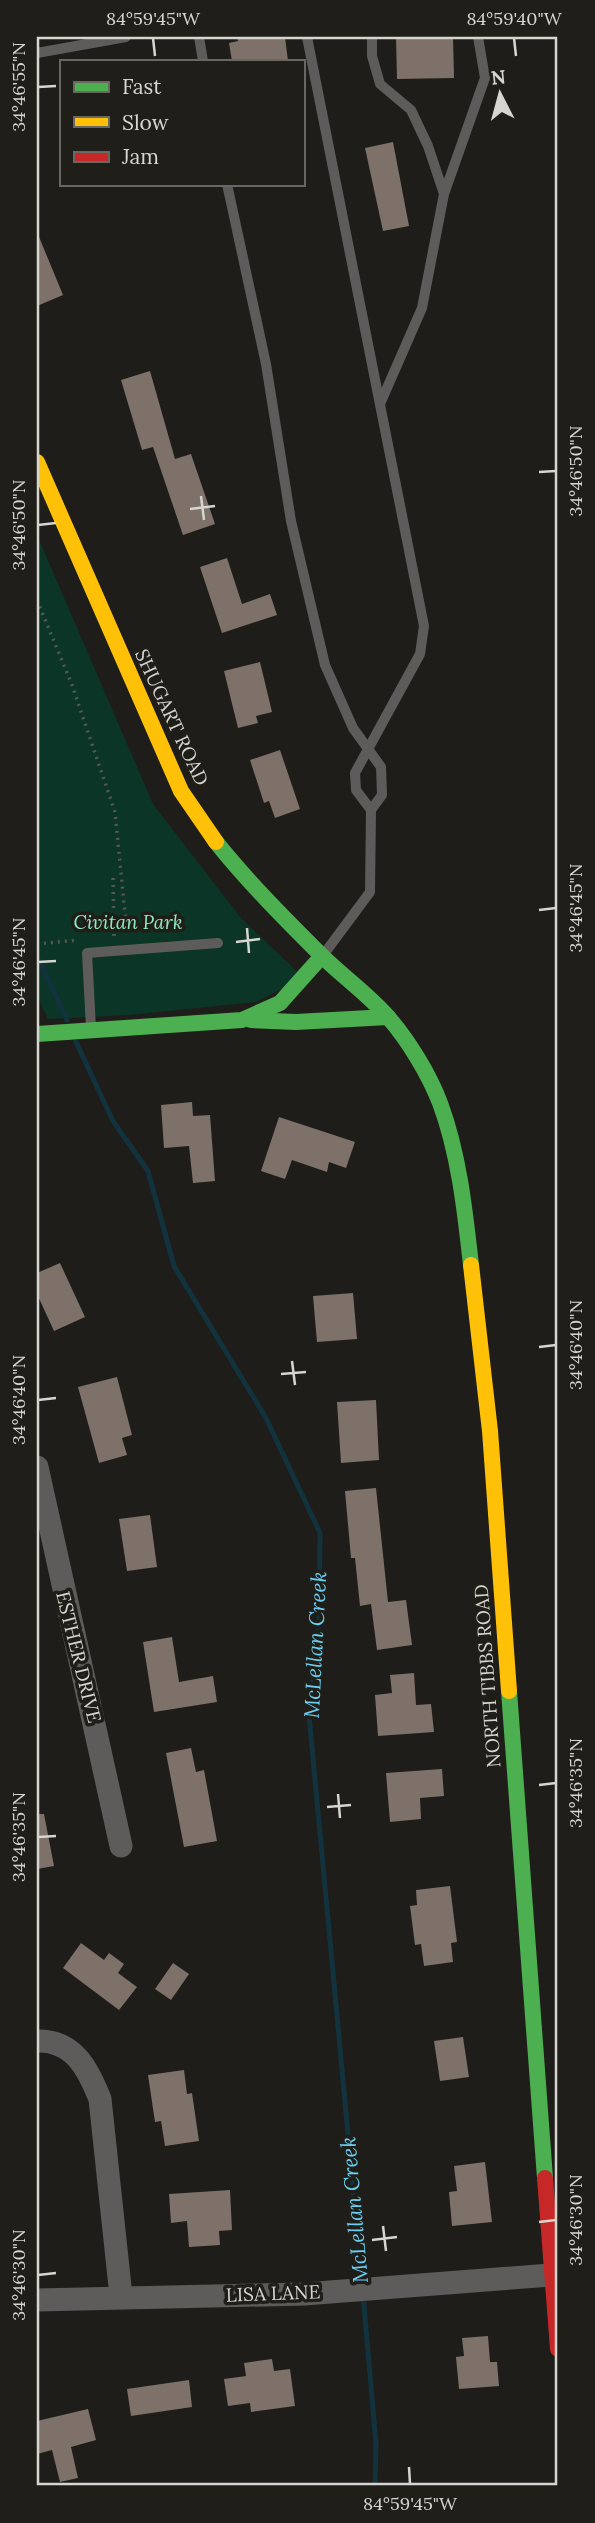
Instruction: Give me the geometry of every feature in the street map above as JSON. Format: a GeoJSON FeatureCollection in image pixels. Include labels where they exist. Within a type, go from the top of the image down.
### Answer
{"type":"FeatureCollection","features":[{"type":"Feature","properties":{"kind":"street","name":"SHUGART ROAD"},"geometry":{"type":"LineString","coordinates":[[37,461],[181,791],[209,834],[240,872],[322,956]]}},
{"type":"Feature","properties":{"kind":"street","name":"NORTH TIBBS ROAD"},"geometry":{"type":"LineString","coordinates":[[322,956],[388,1017],[426,1074],[440,1102],[465,1212],[490,1432],[558,2349]]}},
{"type":"Feature","properties":{"kind":"street"},"geometry":{"type":"LineString","coordinates":[[242,1020],[268,1013],[288,999],[322,956]]}},
{"type":"Feature","properties":{"kind":"street"},"geometry":{"type":"LineString","coordinates":[[37,1034],[242,1020],[296,1022],[388,1017]]}},
{"type":"Feature","properties":{"kind":"street","name":"ESTHER DRIVE"},"geometry":{"type":"LineString","coordinates":[[37,1467],[121,1846]]}},
{"type":"Feature","properties":{"kind":"street"},"geometry":{"type":"LineString","coordinates":[[37,2041],[48,2040],[77,2054],[89,2071],[100,2099],[121,2296]]}},
{"type":"Feature","properties":{"kind":"street","name":"LISA LANE"},"geometry":{"type":"LineString","coordinates":[[37,2300],[121,2296],[304,2294],[551,2274]]}},
{"type":"Feature","properties":{"kind":"lane"},"geometry":{"type":"LineString","coordinates":[[37,53],[127,37]]}},
{"type":"Feature","properties":{"kind":"lane"},"geometry":{"type":"LineString","coordinates":[[199,37],[203,60]]}},
{"type":"Feature","properties":{"kind":"lane"},"geometry":{"type":"LineString","coordinates":[[307,37],[424,626],[420,654],[355,774],[356,790],[372,810]]}},
{"type":"Feature","properties":{"kind":"lane"},"geometry":{"type":"LineString","coordinates":[[372,37],[372,56],[380,84],[411,110],[428,146],[444,194]]}},
{"type":"Feature","properties":{"kind":"lane"},"geometry":{"type":"LineString","coordinates":[[380,404],[422,308],[444,194],[485,78],[478,37]]}},
{"type":"Feature","properties":{"kind":"lane"},"geometry":{"type":"LineString","coordinates":[[227,186],[266,364],[292,521],[325,665],[367,750],[382,766],[382,795],[372,810],[370,892],[322,956]]}},
{"type":"Feature","properties":{"kind":"lane"},"geometry":{"type":"LineString","coordinates":[[88,1031],[87,954],[218,943]]}},
{"type":"Feature","properties":{"kind":"path"},"geometry":{"type":"LineString","coordinates":[[37,600],[77,698],[115,812],[127,933]]}},
{"type":"Feature","properties":{"kind":"path"},"geometry":{"type":"LineString","coordinates":[[103,938],[116,937],[113,878]]}},
{"type":"Feature","properties":{"kind":"path"},"geometry":{"type":"LineString","coordinates":[[37,944],[89,939]]}},
{"type":"Feature","properties":{"kind":"green space","name":"Civitan Park"},"geometry":{"type":"Polygon","coordinates":[[[37,535],[153,804],[241,918],[304,978],[256,1002],[130,1015],[48,1019],[37,996],[37,535]]]}},
{"type":"Feature","properties":{"kind":"building"},"geometry":{"type":"Polygon","coordinates":[[[237,37],[285,37],[288,60],[232,60],[229,43],[238,41],[237,37]]]}},
{"type":"Feature","properties":{"kind":"building"},"geometry":{"type":"Polygon","coordinates":[[[396,37],[453,37],[454,78],[397,79],[396,37]]]}},
{"type":"Feature","properties":{"kind":"building"},"geometry":{"type":"Polygon","coordinates":[[[393,142],[409,226],[383,231],[365,148],[393,142]]]}},
{"type":"Feature","properties":{"kind":"building"},"geometry":{"type":"Polygon","coordinates":[[[37,232],[63,295],[37,306],[37,232]]]}},
{"type":"Feature","properties":{"kind":"building"},"geometry":{"type":"Polygon","coordinates":[[[150,371],[175,459],[191,454],[215,524],[183,535],[153,447],[142,450],[121,380],[150,371]]]}},
{"type":"Feature","properties":{"kind":"building"},"geometry":{"type":"Polygon","coordinates":[[[227,558],[242,604],[270,594],[277,615],[222,633],[200,567],[227,558]]]}},
{"type":"Feature","properties":{"kind":"building"},"geometry":{"type":"Polygon","coordinates":[[[260,662],[272,712],[256,716],[258,723],[238,728],[224,671],[260,662]]]}},
{"type":"Feature","properties":{"kind":"building"},"geometry":{"type":"Polygon","coordinates":[[[280,750],[300,809],[275,818],[269,801],[264,803],[250,760],[280,750]]]}},
{"type":"Feature","properties":{"kind":"building"},"geometry":{"type":"Polygon","coordinates":[[[192,1102],[193,1116],[210,1115],[215,1181],[193,1183],[189,1146],[164,1148],[161,1105],[192,1102]]]}},
{"type":"Feature","properties":{"kind":"building"},"geometry":{"type":"Polygon","coordinates":[[[279,1117],[355,1142],[346,1168],[329,1162],[327,1172],[292,1160],[285,1179],[261,1171],[279,1117]]]}},
{"type":"Feature","properties":{"kind":"building"},"geometry":{"type":"Polygon","coordinates":[[[60,1263],[85,1317],[54,1331],[37,1294],[37,1273],[60,1263]]]}},
{"type":"Feature","properties":{"kind":"building"},"geometry":{"type":"Polygon","coordinates":[[[353,1293],[357,1339],[317,1342],[313,1296],[353,1293]]]}},
{"type":"Feature","properties":{"kind":"building"},"geometry":{"type":"Polygon","coordinates":[[[117,1377],[132,1435],[122,1438],[127,1455],[99,1463],[78,1387],[117,1377]]]}},
{"type":"Feature","properties":{"kind":"building"},"geometry":{"type":"Polygon","coordinates":[[[376,1400],[379,1460],[341,1463],[337,1402],[376,1400]]]}},
{"type":"Feature","properties":{"kind":"building"},"geometry":{"type":"Polygon","coordinates":[[[376,1488],[388,1602],[406,1600],[412,1645],[377,1650],[371,1604],[360,1606],[355,1558],[351,1558],[345,1491],[376,1488]]]}},
{"type":"Feature","properties":{"kind":"building"},"geometry":{"type":"Polygon","coordinates":[[[150,1515],[157,1567],[127,1571],[119,1519],[150,1515]]]}},
{"type":"Feature","properties":{"kind":"building"},"geometry":{"type":"Polygon","coordinates":[[[172,1637],[179,1682],[213,1676],[217,1702],[154,1712],[143,1642],[172,1637]]]}},
{"type":"Feature","properties":{"kind":"building"},"geometry":{"type":"Polygon","coordinates":[[[414,1673],[416,1705],[431,1704],[434,1732],[378,1736],[375,1695],[392,1693],[390,1675],[414,1673]]]}},
{"type":"Feature","properties":{"kind":"building"},"geometry":{"type":"Polygon","coordinates":[[[191,1748],[196,1772],[204,1770],[217,1841],[184,1847],[166,1753],[191,1748]]]}},
{"type":"Feature","properties":{"kind":"building"},"geometry":{"type":"Polygon","coordinates":[[[442,1769],[444,1796],[420,1798],[421,1819],[390,1822],[386,1773],[442,1769]]]}},
{"type":"Feature","properties":{"kind":"building"},"geometry":{"type":"Polygon","coordinates":[[[37,1814],[44,1814],[54,1866],[37,1869],[37,1814]]]}},
{"type":"Feature","properties":{"kind":"building"},"geometry":{"type":"Polygon","coordinates":[[[450,1886],[457,1942],[451,1943],[453,1962],[424,1966],[421,1944],[415,1945],[410,1906],[417,1905],[416,1890],[450,1886]]]}},
{"type":"Feature","properties":{"kind":"building"},"geometry":{"type":"Polygon","coordinates":[[[81,1943],[104,1960],[109,1953],[124,1964],[118,1973],[137,1987],[119,2010],[63,1968],[81,1943]]]}},
{"type":"Feature","properties":{"kind":"building"},"geometry":{"type":"Polygon","coordinates":[[[173,1963],[189,1974],[171,2000],[155,1989],[173,1963]]]}},
{"type":"Feature","properties":{"kind":"building"},"geometry":{"type":"Polygon","coordinates":[[[463,2037],[469,2077],[440,2081],[434,2041],[463,2037]]]}},
{"type":"Feature","properties":{"kind":"building"},"geometry":{"type":"Polygon","coordinates":[[[184,2070],[187,2094],[192,2093],[199,2141],[165,2146],[161,2121],[155,2122],[148,2075],[184,2070]]]}},
{"type":"Feature","properties":{"kind":"building"},"geometry":{"type":"Polygon","coordinates":[[[485,2162],[492,2222],[452,2226],[449,2192],[457,2191],[454,2166],[485,2162]]]}},
{"type":"Feature","properties":{"kind":"building"},"geometry":{"type":"Polygon","coordinates":[[[230,2190],[232,2230],[219,2231],[220,2245],[189,2247],[187,2221],[171,2223],[169,2194],[230,2190]]]}},
{"type":"Feature","properties":{"kind":"building"},"geometry":{"type":"Polygon","coordinates":[[[488,2336],[490,2362],[497,2362],[499,2386],[459,2389],[456,2357],[464,2356],[462,2338],[488,2336]]]}},
{"type":"Feature","properties":{"kind":"building"},"geometry":{"type":"Polygon","coordinates":[[[272,2359],[274,2371],[290,2369],[295,2406],[251,2412],[250,2403],[228,2406],[224,2379],[246,2376],[244,2363],[272,2359]]]}},
{"type":"Feature","properties":{"kind":"building"},"geometry":{"type":"Polygon","coordinates":[[[189,2380],[192,2407],[131,2416],[127,2389],[189,2380]]]}},
{"type":"Feature","properties":{"kind":"building"},"geometry":{"type":"Polygon","coordinates":[[[88,2409],[96,2440],[71,2447],[78,2478],[60,2482],[52,2450],[37,2454],[37,2421],[88,2409]]]}},
{"type":"Feature","properties":{"kind":"waterway","name":"McLellan Creek"},"geometry":{"type":"LineString","coordinates":[[37,955],[67,1020]]}},
{"type":"Feature","properties":{"kind":"waterway","name":"McLellan Creek"},"geometry":{"type":"LineString","coordinates":[[76,1042],[113,1121],[148,1171],[174,1266],[266,1418],[320,1533],[319,1626],[309,1715],[362,2284]]}},
{"type":"Feature","properties":{"kind":"waterway","name":"McLellan Creek"},"geometry":{"type":"LineString","coordinates":[[363,2294],[376,2444],[375,2486]]}},
{"type":"Feature","properties":{"kind":"traffic: fast"},"geometry":{"type":"LineString","coordinates":[[216,842],[294,928],[396,1026],[417,1058],[447,1122],[464,1203],[471,1265]]}},
{"type":"Feature","properties":{"kind":"traffic: fast"},"geometry":{"type":"LineString","coordinates":[[37,1034],[242,1020],[280,1003],[322,956]]}},
{"type":"Feature","properties":{"kind":"traffic: fast"},"geometry":{"type":"LineString","coordinates":[[251,1020],[296,1022],[388,1017]]}},
{"type":"Feature","properties":{"kind":"traffic: fast"},"geometry":{"type":"LineString","coordinates":[[509,1691],[545,2178]]}},
{"type":"Feature","properties":{"kind":"traffic: slow"},"geometry":{"type":"LineString","coordinates":[[37,462],[181,791],[216,842]]}},
{"type":"Feature","properties":{"kind":"traffic: slow"},"geometry":{"type":"LineString","coordinates":[[471,1265],[490,1431],[509,1691]]}},
{"type":"Feature","properties":{"kind":"traffic: jam"},"geometry":{"type":"LineString","coordinates":[[545,2178],[558,2349]]}}]}
